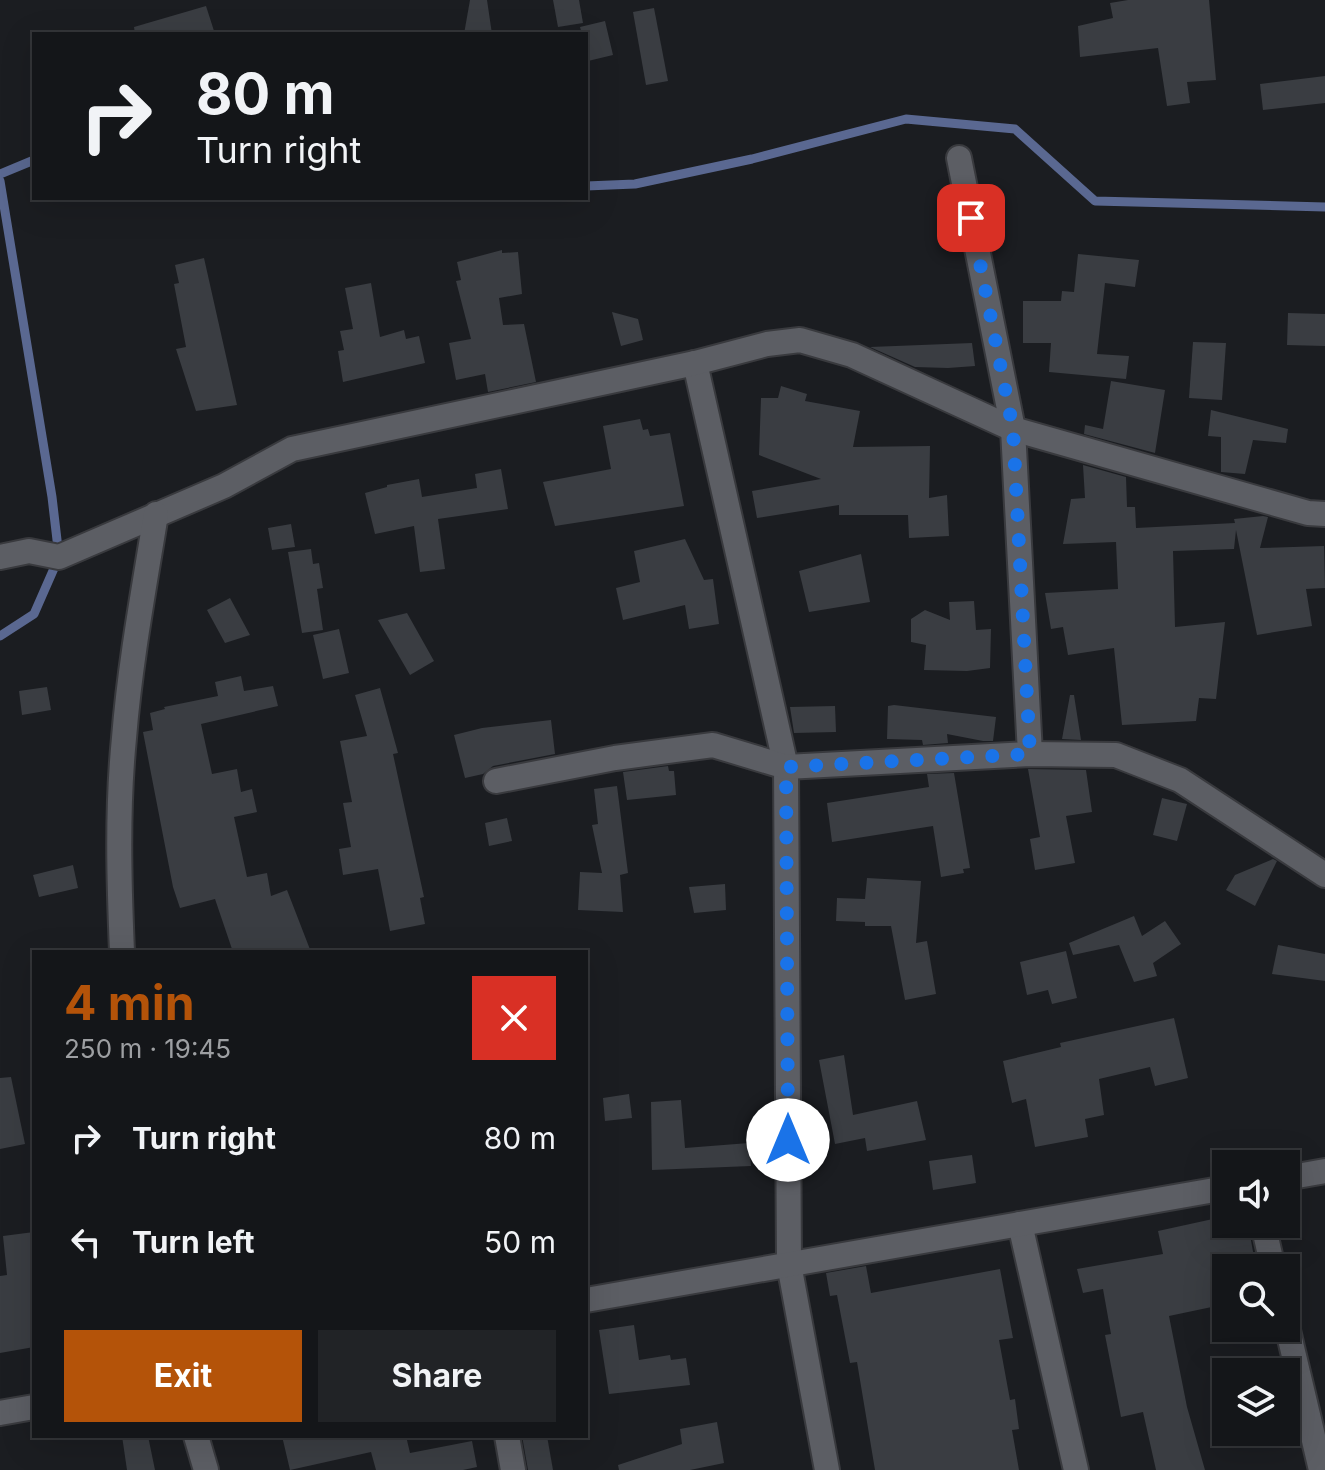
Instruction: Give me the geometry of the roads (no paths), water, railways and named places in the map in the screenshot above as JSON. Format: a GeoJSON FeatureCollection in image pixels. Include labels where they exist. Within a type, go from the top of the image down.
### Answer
{"type":"FeatureCollection","features":[{"type":"Feature","properties":{"kind":"street"},"geometry":{"type":"LineString","coordinates":[[959,158],[1013,429],[1030,754]]}},
{"type":"Feature","properties":{"kind":"street"},"geometry":{"type":"LineString","coordinates":[[0,557],[29,551],[59,557],[224,486],[292,449],[695,363],[767,344],[800,340],[852,355],[1013,429],[1308,513],[1325,514]]}},
{"type":"Feature","properties":{"kind":"street"},"geometry":{"type":"LineString","coordinates":[[695,363],[786,767],[789,1264],[827,1470]]}},
{"type":"Feature","properties":{"kind":"street"},"geometry":{"type":"LineString","coordinates":[[122,950],[118,859],[124,738],[156,514]]}},
{"type":"Feature","properties":{"kind":"street"},"geometry":{"type":"LineString","coordinates":[[496,781],[615,758],[713,745],[786,767],[1030,754],[1116,755],[1180,780],[1325,875]]}},
{"type":"Feature","properties":{"kind":"street"},"geometry":{"type":"LineString","coordinates":[[1300,1175],[1325,1171]]}},
{"type":"Feature","properties":{"kind":"street"},"geometry":{"type":"LineString","coordinates":[[588,1300],[1212,1190]]}},
{"type":"Feature","properties":{"kind":"street"},"geometry":{"type":"LineString","coordinates":[[1020,1224],[1076,1470]]}},
{"type":"Feature","properties":{"kind":"street"},"geometry":{"type":"LineString","coordinates":[[1291,1342],[1321,1470]]}},
{"type":"Feature","properties":{"kind":"street"},"geometry":{"type":"LineString","coordinates":[[0,1413],[32,1407]]}},
{"type":"Feature","properties":{"kind":"street"},"geometry":{"type":"LineString","coordinates":[[197,1438],[206,1470]]}},
{"type":"Feature","properties":{"kind":"street"},"geometry":{"type":"LineString","coordinates":[[507,1438],[513,1470]]}},
{"type":"Feature","properties":{"kind":"waterway"},"geometry":{"type":"LineString","coordinates":[[588,186],[635,184],[752,159],[906,119],[1015,129],[1095,201],[1325,207]]}},
{"type":"Feature","properties":{"kind":"waterway"},"geometry":{"type":"LineString","coordinates":[[0,174],[32,161]]}},
{"type":"Feature","properties":{"kind":"waterway"},"geometry":{"type":"LineString","coordinates":[[0,181],[59,557],[34,614],[0,636]]}}]}
